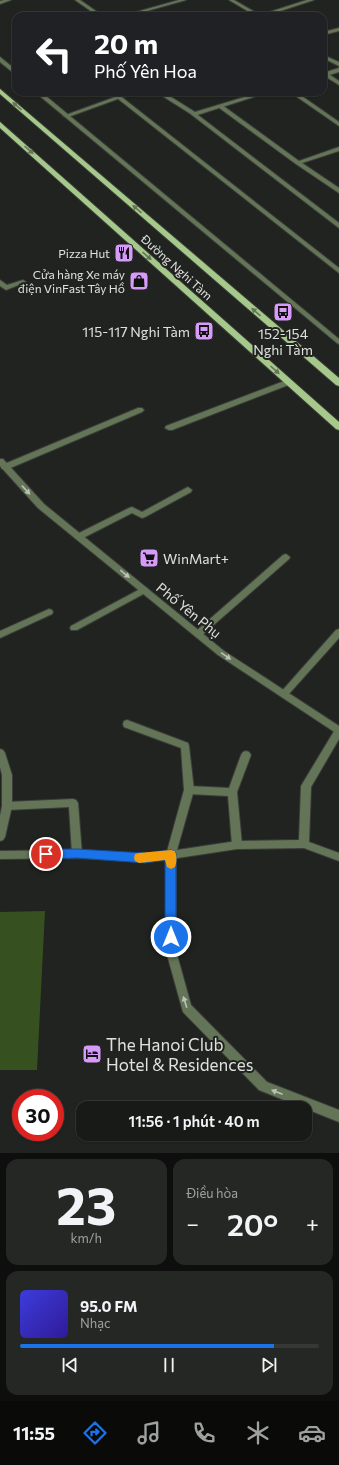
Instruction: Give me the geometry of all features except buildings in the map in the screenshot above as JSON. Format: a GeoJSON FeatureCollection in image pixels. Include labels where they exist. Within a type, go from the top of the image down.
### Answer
{"type":"FeatureCollection","features":[{"type":"Feature","properties":{"kind":"main road","name":"Đường Nghi Tàm"},"geometry":{"type":"LineString","coordinates":[[0,91],[339,384]]}},
{"type":"Feature","properties":{"kind":"main road","name":"Đường Nghi Tàm"},"geometry":{"type":"LineString","coordinates":[[0,124],[339,427]]}},
{"type":"Feature","properties":{"kind":"street"},"geometry":{"type":"LineString","coordinates":[[0,3],[9,0]]}},
{"type":"Feature","properties":{"kind":"street"},"geometry":{"type":"LineString","coordinates":[[79,1],[88,0]]}},
{"type":"Feature","properties":{"kind":"street"},"geometry":{"type":"LineString","coordinates":[[139,12],[184,0]]}},
{"type":"Feature","properties":{"kind":"street"},"geometry":{"type":"LineString","coordinates":[[231,0],[253,12]]}},
{"type":"Feature","properties":{"kind":"street"},"geometry":{"type":"LineString","coordinates":[[273,12],[312,0]]}},
{"type":"Feature","properties":{"kind":"street"},"geometry":{"type":"LineString","coordinates":[[79,1],[95,12]]}},
{"type":"Feature","properties":{"kind":"street"},"geometry":{"type":"LineString","coordinates":[[327,33],[339,29]]}},
{"type":"Feature","properties":{"kind":"street"},"geometry":{"type":"LineString","coordinates":[[327,58],[339,64]]}},
{"type":"Feature","properties":{"kind":"street"},"geometry":{"type":"LineString","coordinates":[[0,59],[12,70]]}},
{"type":"Feature","properties":{"kind":"street"},"geometry":{"type":"LineString","coordinates":[[327,74],[339,70]]}},
{"type":"Feature","properties":{"kind":"street"},"geometry":{"type":"LineString","coordinates":[[327,77],[339,83]]}},
{"type":"Feature","properties":{"kind":"street"},"geometry":{"type":"LineString","coordinates":[[43,96],[339,342]]}},
{"type":"Feature","properties":{"kind":"street"},"geometry":{"type":"LineString","coordinates":[[66,116],[121,96]]}},
{"type":"Feature","properties":{"kind":"street"},"geometry":{"type":"LineString","coordinates":[[165,96],[194,114],[339,226]]}},
{"type":"Feature","properties":{"kind":"street"},"geometry":{"type":"LineString","coordinates":[[194,114],[253,96]]}},
{"type":"Feature","properties":{"kind":"street"},"geometry":{"type":"LineString","coordinates":[[299,96],[339,124]]}},
{"type":"Feature","properties":{"kind":"street"},"geometry":{"type":"LineString","coordinates":[[118,97],[339,272]]}},
{"type":"Feature","properties":{"kind":"street"},"geometry":{"type":"LineString","coordinates":[[220,106],[339,191]]}},
{"type":"Feature","properties":{"kind":"street"},"geometry":{"type":"LineString","coordinates":[[298,163],[339,149]]}},
{"type":"Feature","properties":{"kind":"street"},"geometry":{"type":"LineString","coordinates":[[0,282],[6,288],[23,282]]}},
{"type":"Feature","properties":{"kind":"street"},"geometry":{"type":"LineString","coordinates":[[169,428],[289,382]]}},
{"type":"Feature","properties":{"kind":"street"},"geometry":{"type":"LineString","coordinates":[[3,464],[140,410]]}},
{"type":"Feature","properties":{"kind":"street","name":"Phố Yên Phụ"},"geometry":{"type":"LineString","coordinates":[[3,464],[41,506],[221,653],[339,731]]}},
{"type":"Feature","properties":{"kind":"street"},"geometry":{"type":"LineString","coordinates":[[78,537],[132,510],[142,515],[188,490]]}},
{"type":"Feature","properties":{"kind":"street"},"geometry":{"type":"LineString","coordinates":[[198,634],[286,558]]}},
{"type":"Feature","properties":{"kind":"street"},"geometry":{"type":"LineString","coordinates":[[74,628],[144,590]]}},
{"type":"Feature","properties":{"kind":"street"},"geometry":{"type":"LineString","coordinates":[[0,635],[49,612]]}},
{"type":"Feature","properties":{"kind":"street"},"geometry":{"type":"LineString","coordinates":[[284,694],[339,632]]}},
{"type":"Feature","properties":{"kind":"street"},"geometry":{"type":"LineString","coordinates":[[127,724],[185,746],[189,790],[171,854],[171,951],[187,1008],[263,1086],[339,1116]]}},
{"type":"Feature","properties":{"kind":"street"},"geometry":{"type":"LineString","coordinates":[[304,844],[306,786],[339,731]]}},
{"type":"Feature","properties":{"kind":"street"},"geometry":{"type":"LineString","coordinates":[[0,753],[7,775],[6,806],[0,837]]}},
{"type":"Feature","properties":{"kind":"street"},"geometry":{"type":"LineString","coordinates":[[237,845],[232,792],[246,755]]}},
{"type":"Feature","properties":{"kind":"street"},"geometry":{"type":"LineString","coordinates":[[189,790],[232,792]]}},
{"type":"Feature","properties":{"kind":"street"},"geometry":{"type":"LineString","coordinates":[[6,806],[73,804],[77,854]]}},
{"type":"Feature","properties":{"kind":"street"},"geometry":{"type":"LineString","coordinates":[[0,856],[77,854],[145,858],[237,845],[304,844],[339,857]]}},
{"type":"Feature","properties":{"kind":"green space"},"geometry":{"type":"Polygon","coordinates":[[[45,911],[37,1070],[0,1070],[0,912],[45,911]]]}},
{"type":"Feature","properties":{"kind":"slow traffic"},"geometry":{"type":"LineString","coordinates":[[139,858],[171,854],[171,864]]}},
{"type":"Feature","properties":{"kind":"place","name":"Pizza Hut"},"geometry":{"type":"Point","coordinates":[124,253]}},
{"type":"Feature","properties":{"kind":"place","name":"Cửa hàng Xe máy điện VinFast Tây Hồ"},"geometry":{"type":"Point","coordinates":[139,281]}},
{"type":"Feature","properties":{"kind":"place","name":"152-154 Nghi Tàm"},"geometry":{"type":"Point","coordinates":[283,312]}},
{"type":"Feature","properties":{"kind":"place","name":"115-117 Nghi Tàm"},"geometry":{"type":"Point","coordinates":[204,331]}},
{"type":"Feature","properties":{"kind":"place","name":"WinMart+"},"geometry":{"type":"Point","coordinates":[149,558]}},
{"type":"Feature","properties":{"kind":"place","name":"The Hanoi Club Hotel & Residences"},"geometry":{"type":"Point","coordinates":[92,1054]}},
{"type":"Feature","properties":{"kind":"route"},"geometry":{"type":"LineString","coordinates":[[46,854],[77,854],[145,858],[171,854],[171,937]]}}]}
